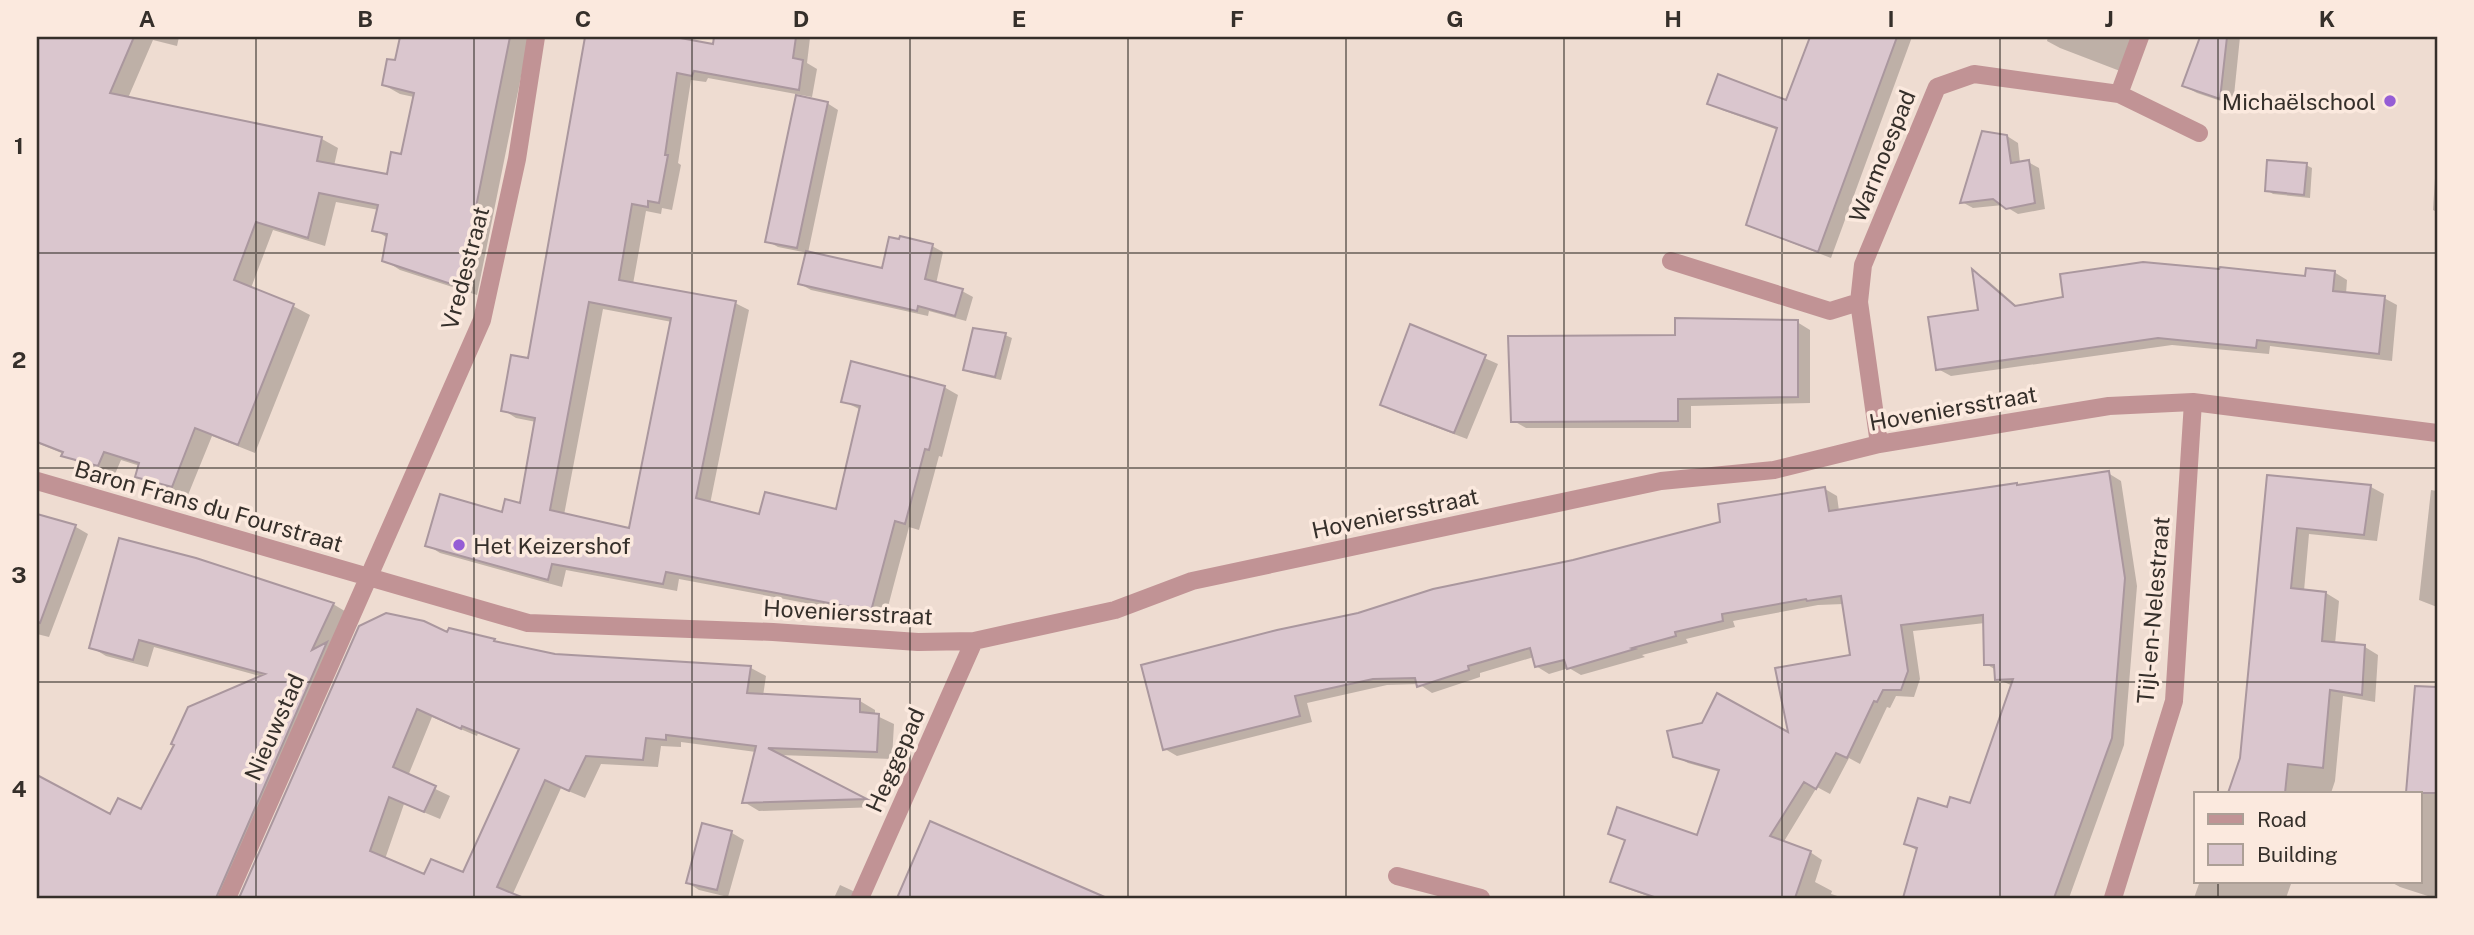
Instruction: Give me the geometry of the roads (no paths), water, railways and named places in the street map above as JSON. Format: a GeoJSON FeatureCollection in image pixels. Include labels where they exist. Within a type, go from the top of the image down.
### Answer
{"type":"FeatureCollection","features":[{"type":"Feature","properties":{"kind":"street","name":"Vredestraat"},"geometry":{"type":"LineString","coordinates":[[368,577],[482,320],[517,159],[536,37]]}},
{"type":"Feature","properties":{"kind":"street"},"geometry":{"type":"LineString","coordinates":[[2119,94],[2140,37]]}},
{"type":"Feature","properties":{"kind":"street","name":"Warmoespad"},"geometry":{"type":"LineString","coordinates":[[1879,444],[1858,302],[1863,265],[1937,86],[1974,74],[2119,94],[2199,133]]}},
{"type":"Feature","properties":{"kind":"street"},"geometry":{"type":"LineString","coordinates":[[1671,261],[1830,312],[1858,302]]}},
{"type":"Feature","properties":{"kind":"street","name":"Hoveniersstraat"},"geometry":{"type":"LineString","coordinates":[[368,577],[528,623],[773,632],[918,642],[974,641],[1115,610],[1206,579],[1661,481],[1774,470],[1879,444],[2109,406],[2193,402],[2437,433]]}},
{"type":"Feature","properties":{"kind":"street","name":"Tijl-en-Nelestraat"},"geometry":{"type":"LineString","coordinates":[[2113,898],[2174,701],[2193,402]]}},
{"type":"Feature","properties":{"kind":"street","name":"Baron Frans du Fourstraat"},"geometry":{"type":"LineString","coordinates":[[37,481],[368,577]]}},
{"type":"Feature","properties":{"kind":"street","name":"Nieuwstad"},"geometry":{"type":"LineString","coordinates":[[227,898],[368,577]]}},
{"type":"Feature","properties":{"kind":"street","name":"Heggepad"},"geometry":{"type":"LineString","coordinates":[[860,898],[974,641]]}},
{"type":"Feature","properties":{"kind":"street"},"geometry":{"type":"LineString","coordinates":[[1397,876],[1481,898]]}},
{"type":"Feature","properties":{"kind":"place","name":"Michaëlschool"},"geometry":{"type":"Point","coordinates":[2390,101]}},
{"type":"Feature","properties":{"kind":"place","name":"Het Keizershof"},"geometry":{"type":"Point","coordinates":[459,545]}}]}
